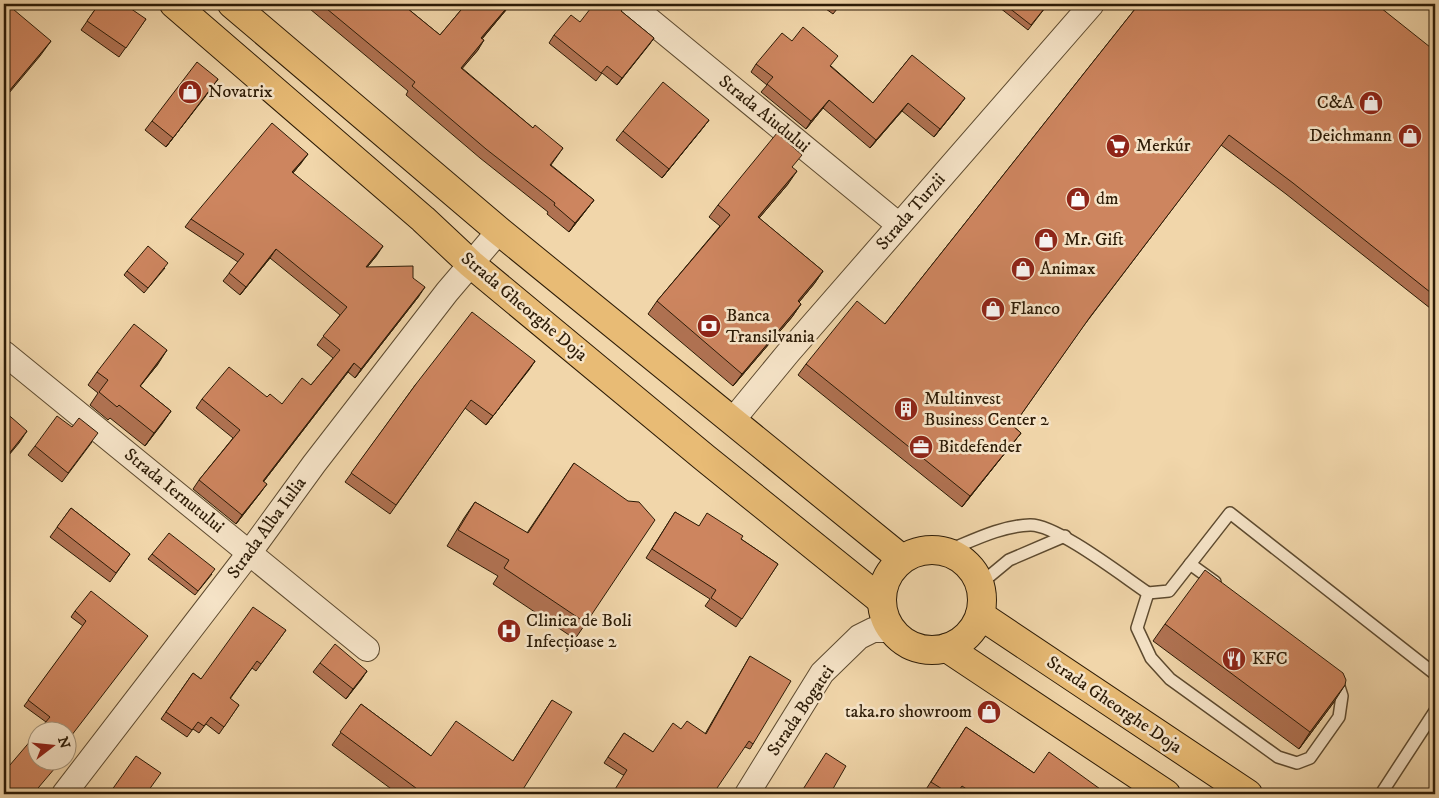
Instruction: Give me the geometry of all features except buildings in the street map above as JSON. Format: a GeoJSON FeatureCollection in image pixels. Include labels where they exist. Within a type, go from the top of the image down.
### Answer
{"type":"FeatureCollection","features":[{"type":"Feature","properties":{"kind":"main road","name":"Strada Gheorghe Doja"},"geometry":{"type":"LineString","coordinates":[[174,4],[423,219],[471,264],[705,458],[881,600]]}},
{"type":"Feature","properties":{"kind":"main road"},"geometry":{"type":"LineString","coordinates":[[232,4],[499,231],[902,559]]}},
{"type":"Feature","properties":{"kind":"main road"},"geometry":{"type":"LineString","coordinates":[[932,549],[948,552],[961,559],[972,570],[980,584],[982,600],[980,615],[973,629],[962,641],[947,648],[932,650],[916,648],[902,641],[891,630],[884,616],[881,600],[884,584],[891,570],[902,559],[916,552],[932,549]]}},
{"type":"Feature","properties":{"kind":"main road","name":"Strada Gheorghe Doja"},"geometry":{"type":"LineString","coordinates":[[980,615],[1248,794]]}},
{"type":"Feature","properties":{"kind":"main road"},"geometry":{"type":"LineString","coordinates":[[947,648],[1166,794]]}},
{"type":"Feature","properties":{"kind":"street","name":"Strada Aiudului"},"geometry":{"type":"LineString","coordinates":[[630,4],[899,225]]}},
{"type":"Feature","properties":{"kind":"street","name":"Strada Turzii"},"geometry":{"type":"LineString","coordinates":[[732,421],[788,353],[1086,6]]}},
{"type":"Feature","properties":{"kind":"street","name":"Strada Alba Iulia"},"geometry":{"type":"LineString","coordinates":[[64,794],[250,552],[314,464],[447,292],[499,231]]}},
{"type":"Feature","properties":{"kind":"street","name":"Strada Iernutului"},"geometry":{"type":"LineString","coordinates":[[4,353],[368,649]]}},
{"type":"Feature","properties":{"kind":"street","name":"Strada Bogatei"},"geometry":{"type":"LineString","coordinates":[[747,794],[822,673],[859,637],[873,630],[891,630]]}},
{"type":"Feature","properties":{"kind":"lane"},"geometry":{"type":"LineString","coordinates":[[948,552],[983,535],[1008,528],[1033,525],[1065,536],[1148,593],[1169,591],[1230,513],[1435,674]]}},
{"type":"Feature","properties":{"kind":"lane"},"geometry":{"type":"LineString","coordinates":[[980,584],[1009,560],[1065,536]]}},
{"type":"Feature","properties":{"kind":"lane"},"geometry":{"type":"LineString","coordinates":[[1190,564],[1222,587]]}},
{"type":"Feature","properties":{"kind":"lane"},"geometry":{"type":"LineString","coordinates":[[1148,593],[1137,628],[1151,658],[1170,679],[1278,758],[1297,763],[1310,758],[1339,717],[1342,696],[1333,670]]}},
{"type":"Feature","properties":{"kind":"lane"},"geometry":{"type":"LineString","coordinates":[[1381,794],[1435,711]]}},
{"type":"Feature","properties":{"kind":"place","name":"Novatrix"},"geometry":{"type":"Point","coordinates":[190,92]}},
{"type":"Feature","properties":{"kind":"place","name":"C&A"},"geometry":{"type":"Point","coordinates":[1371,103]}},
{"type":"Feature","properties":{"kind":"place","name":"Deichmann"},"geometry":{"type":"Point","coordinates":[1410,136]}},
{"type":"Feature","properties":{"kind":"place","name":"Merkúr"},"geometry":{"type":"Point","coordinates":[1118,146]}},
{"type":"Feature","properties":{"kind":"place","name":"dm"},"geometry":{"type":"Point","coordinates":[1078,199]}},
{"type":"Feature","properties":{"kind":"place","name":"Mr. Gift"},"geometry":{"type":"Point","coordinates":[1046,240]}},
{"type":"Feature","properties":{"kind":"place","name":"Animax"},"geometry":{"type":"Point","coordinates":[1023,269]}},
{"type":"Feature","properties":{"kind":"place","name":"Flanco"},"geometry":{"type":"Point","coordinates":[993,309]}},
{"type":"Feature","properties":{"kind":"place","name":"Banca Transilvania"},"geometry":{"type":"Point","coordinates":[709,326]}},
{"type":"Feature","properties":{"kind":"place","name":"Multinvest Business Center 2"},"geometry":{"type":"Point","coordinates":[906,409]}},
{"type":"Feature","properties":{"kind":"place","name":"Bitdefender"},"geometry":{"type":"Point","coordinates":[921,447]}},
{"type":"Feature","properties":{"kind":"place","name":"Clinica de Boli Infecțioase 2"},"geometry":{"type":"Point","coordinates":[509,631]}},
{"type":"Feature","properties":{"kind":"place","name":"KFC"},"geometry":{"type":"Point","coordinates":[1234,659]}},
{"type":"Feature","properties":{"kind":"place","name":"taka.ro showroom"},"geometry":{"type":"Point","coordinates":[989,712]}}]}
